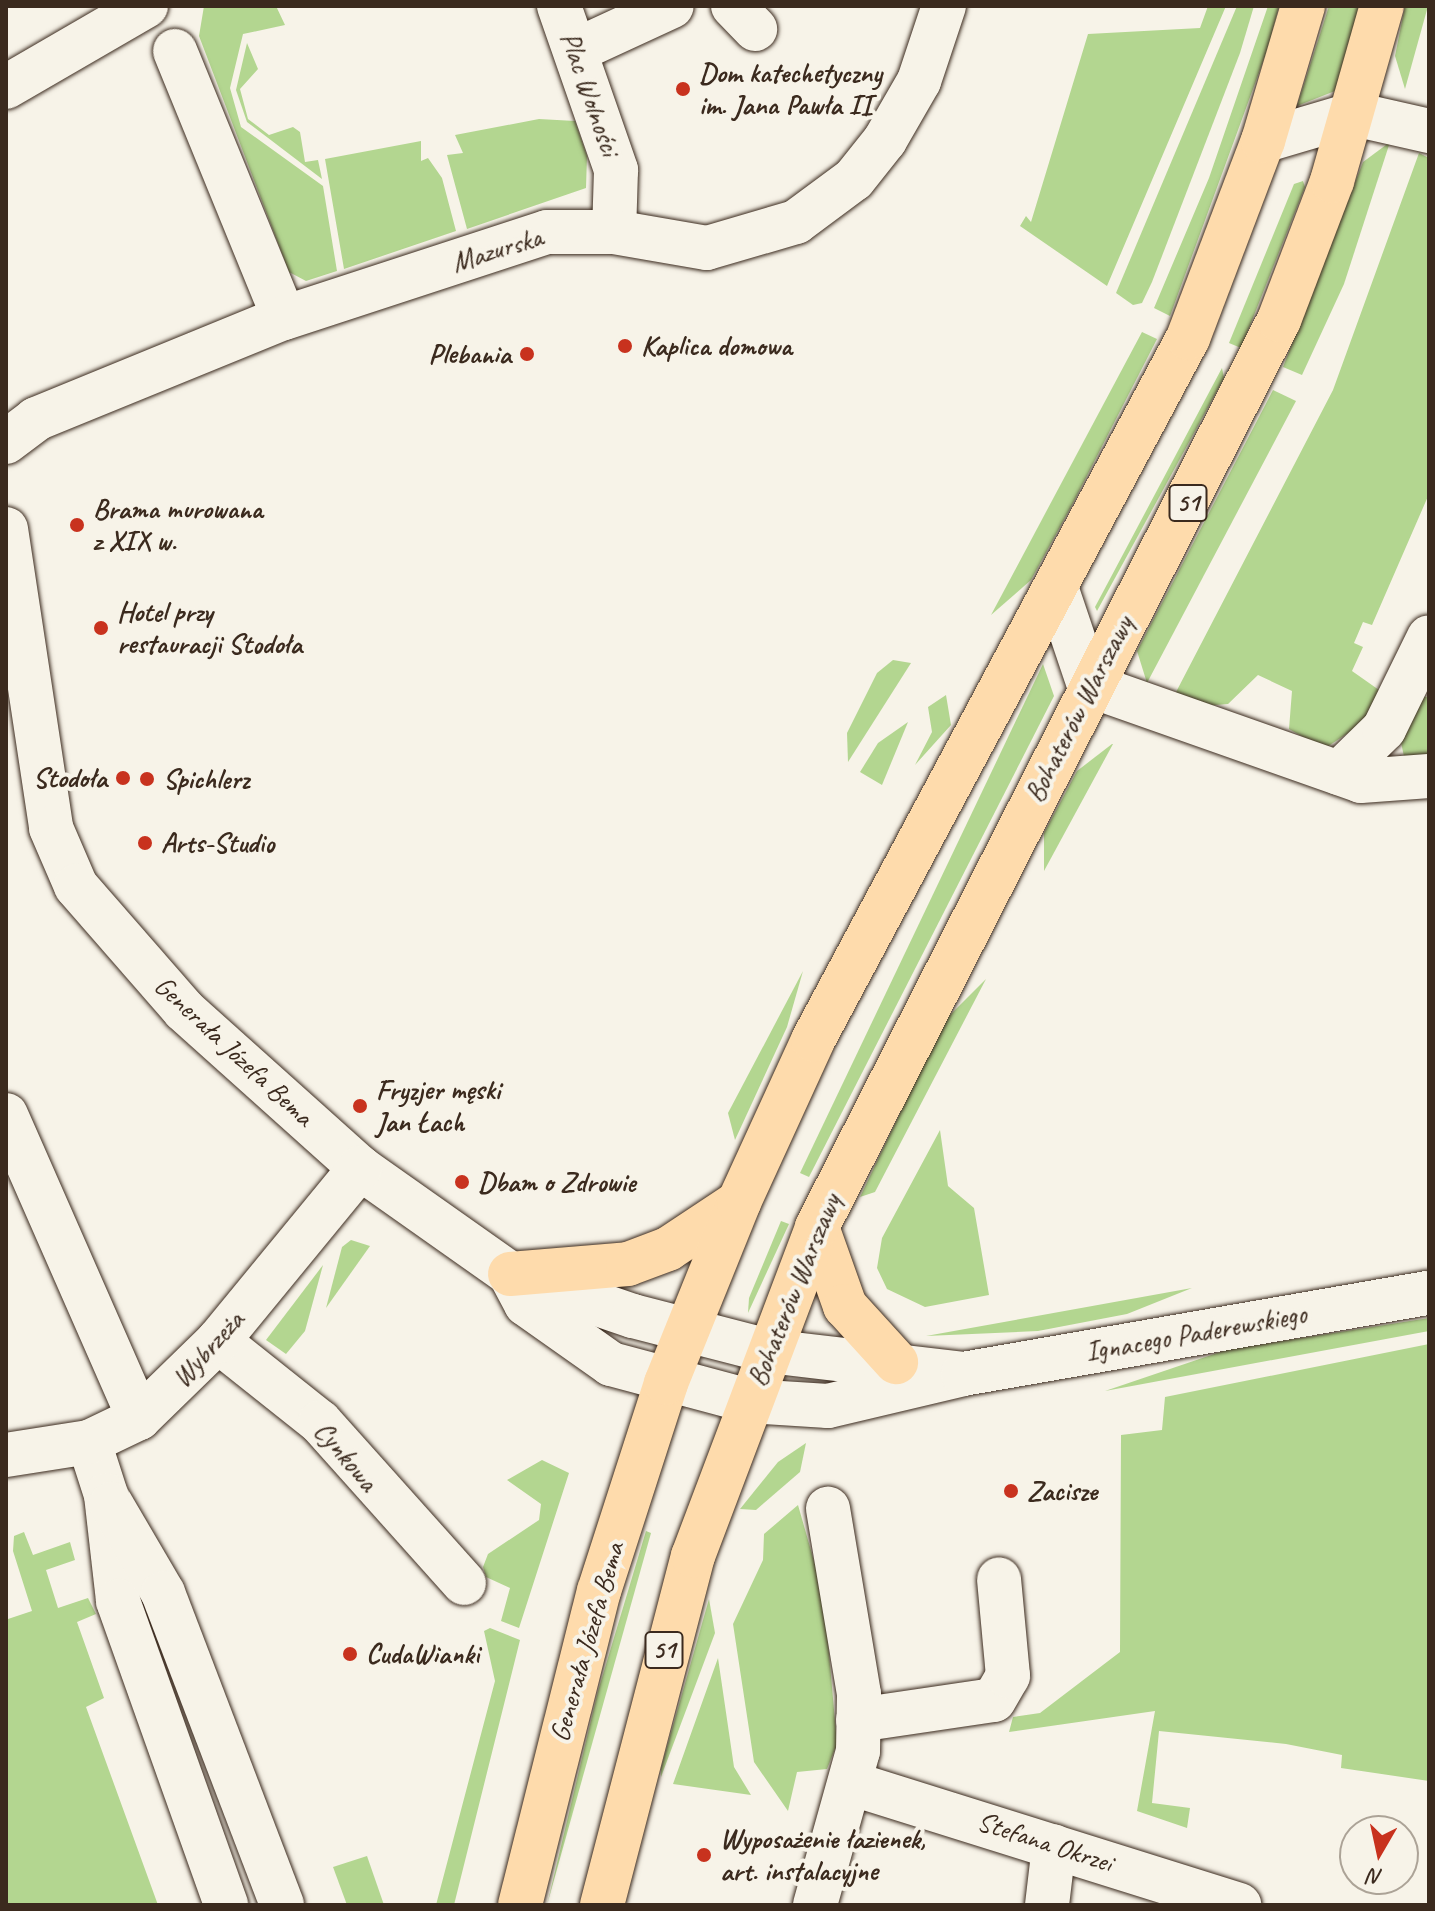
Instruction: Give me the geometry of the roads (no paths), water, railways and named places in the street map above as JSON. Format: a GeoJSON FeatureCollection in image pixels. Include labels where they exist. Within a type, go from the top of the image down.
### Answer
{"type":"FeatureCollection","features":[{"type":"Feature","properties":{"kind":"main road"},"geometry":{"type":"LineString","coordinates":[[685,1333],[739,1202],[813,1040],[1188,338],[1263,141],[1303,6]]}},
{"type":"Feature","properties":{"kind":"main road","name":"Bohaterów Warszawy"},"geometry":{"type":"LineString","coordinates":[[749,1401],[817,1227],[1089,685],[1274,332],[1354,114],[1382,6]]}},
{"type":"Feature","properties":{"kind":"main road"},"geometry":{"type":"LineString","coordinates":[[510,1274],[628,1264],[668,1249],[739,1202]]}},
{"type":"Feature","properties":{"kind":"main road"},"geometry":{"type":"LineString","coordinates":[[817,1227],[845,1306],[896,1362]]}},
{"type":"Feature","properties":{"kind":"main road","name":"Generała Józefa Bema"},"geometry":{"type":"LineString","coordinates":[[520,1905],[569,1699],[666,1383],[685,1333]]}},
{"type":"Feature","properties":{"kind":"main road","name":"51"},"geometry":{"type":"LineString","coordinates":[[602,1905],[657,1674],[749,1401]]}},
{"type":"Feature","properties":{"kind":"street"},"geometry":{"type":"LineString","coordinates":[[6,87],[146,6]]}},
{"type":"Feature","properties":{"kind":"street","name":"Plac Wolności"},"geometry":{"type":"LineString","coordinates":[[559,6],[579,49],[616,170],[614,232]]}},
{"type":"Feature","properties":{"kind":"street"},"geometry":{"type":"LineString","coordinates":[[579,49],[672,6]]}},
{"type":"Feature","properties":{"kind":"street","name":"Mazurska"},"geometry":{"type":"LineString","coordinates":[[6,442],[36,419],[284,318],[547,232],[614,232],[716,247],[767,235],[820,207],[854,179],[904,111],[944,6]]}},
{"type":"Feature","properties":{"kind":"street"},"geometry":{"type":"LineString","coordinates":[[175,51],[284,318]]}},
{"type":"Feature","properties":{"kind":"street"},"geometry":{"type":"LineString","coordinates":[[1263,141],[1354,114],[1429,131]]}},
{"type":"Feature","properties":{"kind":"street","name":"Generała Józefa Bema"},"geometry":{"type":"LineString","coordinates":[[6,529],[51,828],[76,886],[184,1010],[360,1168],[510,1274],[685,1333],[768,1351]]}},
{"type":"Feature","properties":{"kind":"street"},"geometry":{"type":"LineString","coordinates":[[1056,587],[1089,685],[1350,777],[1429,776]]}},
{"type":"Feature","properties":{"kind":"street"},"geometry":{"type":"LineString","coordinates":[[1350,777],[1384,729],[1429,637]]}},
{"type":"Feature","properties":{"kind":"street"},"geometry":{"type":"LineString","coordinates":[[6,1115],[139,1418]]}},
{"type":"Feature","properties":{"kind":"street","name":"Wybrzeża"},"geometry":{"type":"LineString","coordinates":[[6,1455],[89,1442],[139,1418],[218,1341],[360,1168]]}},
{"type":"Feature","properties":{"kind":"street","name":"Generała Józefa Bema"},"geometry":{"type":"LineString","coordinates":[[510,1274],[526,1304],[611,1364],[666,1383]]}},
{"type":"Feature","properties":{"kind":"street","name":"Ignacego Paderewskiego"},"geometry":{"type":"LineString","coordinates":[[666,1383],[749,1401],[828,1406],[963,1374],[1429,1293]]}},
{"type":"Feature","properties":{"kind":"street","name":"Cynkowa"},"geometry":{"type":"LineString","coordinates":[[218,1341],[320,1422],[464,1583]]}},
{"type":"Feature","properties":{"kind":"street","name":"Ignacego Paderewskiego"},"geometry":{"type":"LineString","coordinates":[[768,1351],[896,1362],[963,1374]]}},
{"type":"Feature","properties":{"kind":"street"},"geometry":{"type":"LineString","coordinates":[[89,1442],[106,1495],[118,1601],[226,1905]]}},
{"type":"Feature","properties":{"kind":"street"},"geometry":{"type":"LineString","coordinates":[[106,1495],[163,1593],[282,1905]]}},
{"type":"Feature","properties":{"kind":"street"},"geometry":{"type":"LineString","coordinates":[[815,1905],[831,1830],[850,1783],[858,1720],[828,1509]]}},
{"type":"Feature","properties":{"kind":"street"},"geometry":{"type":"LineString","coordinates":[[858,1720],[994,1700],[1008,1676],[999,1579]]}},
{"type":"Feature","properties":{"kind":"street","name":"Stefana Okrzei"},"geometry":{"type":"LineString","coordinates":[[850,1783],[1229,1903]]}},
{"type":"Feature","properties":{"kind":"street"},"geometry":{"type":"LineString","coordinates":[[1047,1905],[1054,1846]]}},
{"type":"Feature","properties":{"kind":"place","name":"Dom katechetyczny im. Jana Pawła II"},"geometry":{"type":"Point","coordinates":[683,89]}},
{"type":"Feature","properties":{"kind":"place","name":"Kaplica domowa"},"geometry":{"type":"Point","coordinates":[625,346]}},
{"type":"Feature","properties":{"kind":"place","name":"Plebania"},"geometry":{"type":"Point","coordinates":[527,354]}},
{"type":"Feature","properties":{"kind":"place","name":"Brama murowana z XIX w."},"geometry":{"type":"Point","coordinates":[77,525]}},
{"type":"Feature","properties":{"kind":"place","name":"Hotel przy restauracji Stodoła"},"geometry":{"type":"Point","coordinates":[101,628]}},
{"type":"Feature","properties":{"kind":"place","name":"Stodoła"},"geometry":{"type":"Point","coordinates":[123,778]}},
{"type":"Feature","properties":{"kind":"place","name":"Spichlerz"},"geometry":{"type":"Point","coordinates":[147,779]}},
{"type":"Feature","properties":{"kind":"place","name":"Arts-Studio"},"geometry":{"type":"Point","coordinates":[145,843]}},
{"type":"Feature","properties":{"kind":"place","name":"Fryzjer męski Jan Łach"},"geometry":{"type":"Point","coordinates":[360,1106]}},
{"type":"Feature","properties":{"kind":"place","name":"Dbam o Zdrowie"},"geometry":{"type":"Point","coordinates":[462,1182]}},
{"type":"Feature","properties":{"kind":"place","name":"Zacisze"},"geometry":{"type":"Point","coordinates":[1011,1491]}},
{"type":"Feature","properties":{"kind":"place","name":"CudaWianki"},"geometry":{"type":"Point","coordinates":[350,1654]}},
{"type":"Feature","properties":{"kind":"place","name":"Wyposażenie łazienek, art. instalacyjne"},"geometry":{"type":"Point","coordinates":[704,1855]}}]}
